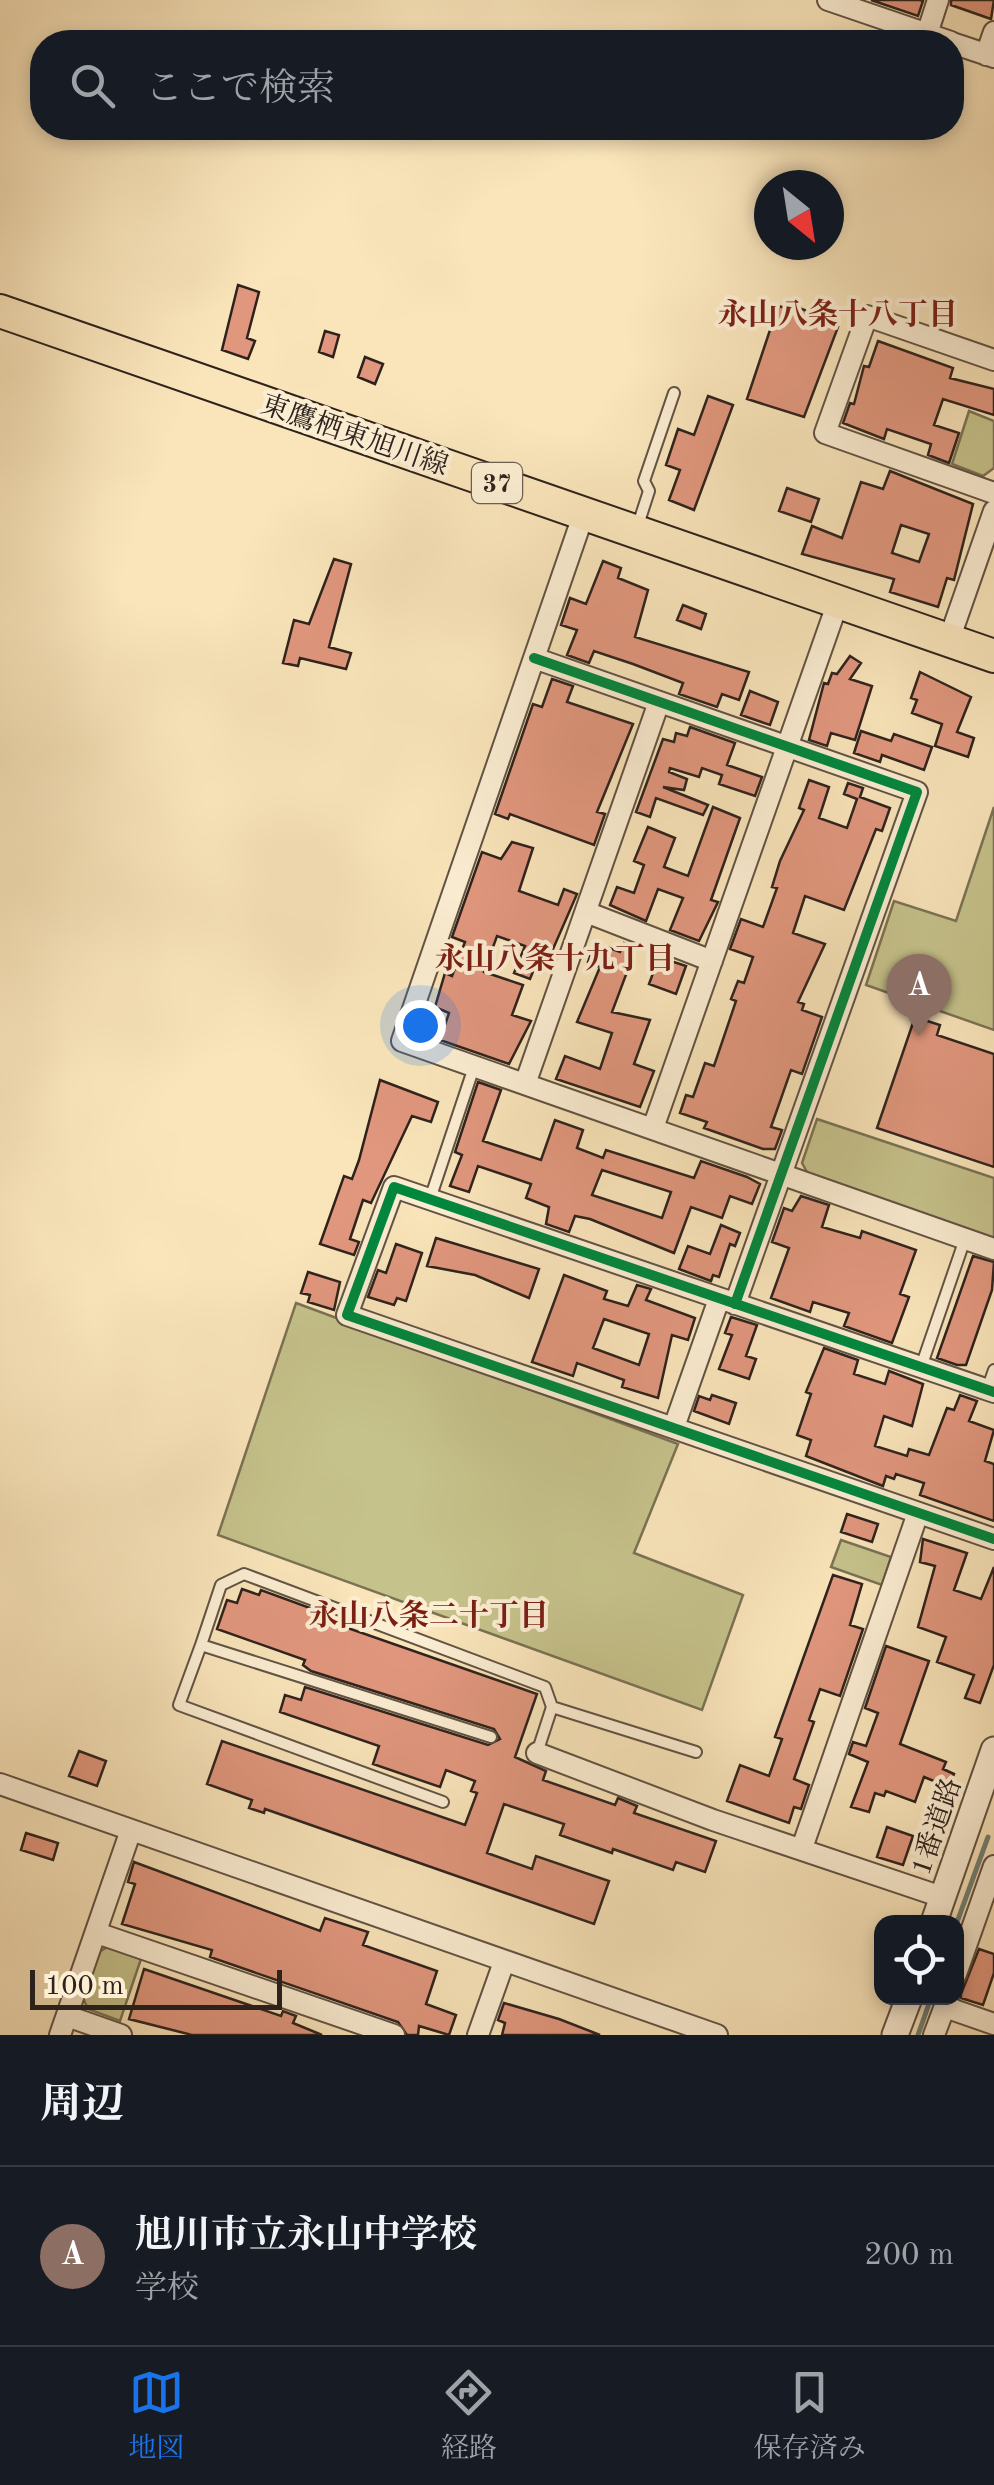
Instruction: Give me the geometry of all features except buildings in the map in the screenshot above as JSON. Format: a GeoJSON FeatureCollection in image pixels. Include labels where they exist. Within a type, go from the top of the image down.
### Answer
{"type":"FeatureCollection","features":[{"type":"Feature","properties":{"kind":"main road","name":"東鷹栖東旭川線"},"geometry":{"type":"LineString","coordinates":[[0,311],[994,656]]}},
{"type":"Feature","properties":{"kind":"street"},"geometry":{"type":"LineString","coordinates":[[828,0],[866,6],[918,30]]}},
{"type":"Feature","properties":{"kind":"street"},"geometry":{"type":"LineString","coordinates":[[928,30],[938,0]]}},
{"type":"Feature","properties":{"kind":"street"},"geometry":{"type":"LineString","coordinates":[[964,47],[990,56],[994,32]]}},
{"type":"Feature","properties":{"kind":"street"},"geometry":{"type":"LineString","coordinates":[[994,360],[867,316],[825,433],[994,493]]}},
{"type":"Feature","properties":{"kind":"street"},"geometry":{"type":"LineString","coordinates":[[949,640],[994,511]]}},
{"type":"Feature","properties":{"kind":"street"},"geometry":{"type":"LineString","coordinates":[[584,514],[402,1041],[994,1249]]}},
{"type":"Feature","properties":{"kind":"street"},"geometry":{"type":"LineString","coordinates":[[653,1128],[838,602]]}},
{"type":"Feature","properties":{"kind":"street"},"geometry":{"type":"LineString","coordinates":[[534,658],[917,792],[782,1174],[674,1428]]}},
{"type":"Feature","properties":{"kind":"street"},"geometry":{"type":"LineString","coordinates":[[525,1084],[659,702]]}},
{"type":"Feature","properties":{"kind":"street"},"geometry":{"type":"LineString","coordinates":[[586,912],[712,960]]}},
{"type":"Feature","properties":{"kind":"street"},"geometry":{"type":"LineString","coordinates":[[992,1384],[921,1367],[394,1187],[348,1315],[994,1539]]}},
{"type":"Feature","properties":{"kind":"street"},"geometry":{"type":"LineString","coordinates":[[802,1848],[918,1513]]}},
{"type":"Feature","properties":{"kind":"street","name":"1番道路"},"geometry":{"type":"LineString","coordinates":[[936,1915],[994,1750]]}},
{"type":"Feature","properties":{"kind":"street"},"geometry":{"type":"LineString","coordinates":[[537,1753],[713,1820],[942,1896]]}},
{"type":"Feature","properties":{"kind":"street"},"geometry":{"type":"LineString","coordinates":[[0,1784],[717,2035]]}},
{"type":"Feature","properties":{"kind":"street"},"geometry":{"type":"LineString","coordinates":[[121,2035],[64,2026],[131,1830]]}},
{"type":"Feature","properties":{"kind":"street"},"geometry":{"type":"LineString","coordinates":[[964,1961],[984,1927],[994,1866]]}},
{"type":"Feature","properties":{"kind":"street"},"geometry":{"type":"LineString","coordinates":[[97,1933],[394,2035]]}},
{"type":"Feature","properties":{"kind":"street"},"geometry":{"type":"LineString","coordinates":[[478,2035],[504,1962]]}},
{"type":"Feature","properties":{"kind":"street"},"geometry":{"type":"LineString","coordinates":[[896,2035],[907,2005]]}},
{"type":"Feature","properties":{"kind":"street"},"geometry":{"type":"LineString","coordinates":[[934,2035],[945,2005]]}},
{"type":"Feature","properties":{"kind":"street"},"geometry":{"type":"LineString","coordinates":[[953,2005],[994,2024]]}},
{"type":"Feature","properties":{"kind":"lane"},"geometry":{"type":"LineString","coordinates":[[636,532],[649,491],[644,480],[674,393]]}},
{"type":"Feature","properties":{"kind":"lane"},"geometry":{"type":"LineString","coordinates":[[430,1199],[475,1066]]}},
{"type":"Feature","properties":{"kind":"lane"},"geometry":{"type":"LineString","coordinates":[[921,1367],[965,1238]]}},
{"type":"Feature","properties":{"kind":"lane"},"geometry":{"type":"LineString","coordinates":[[443,1802],[179,1706],[221,1585],[244,1574],[545,1687],[552,1706],[537,1753]]}},
{"type":"Feature","properties":{"kind":"lane"},"geometry":{"type":"LineString","coordinates":[[201,1644],[491,1737]]}},
{"type":"Feature","properties":{"kind":"lane"},"geometry":{"type":"LineString","coordinates":[[552,1706],[696,1752]]}},
{"type":"Feature","properties":{"kind":"shaded area"},"geometry":{"type":"Polygon","coordinates":[[[969,411],[994,421],[994,468],[983,476],[952,464],[969,411]]]}},
{"type":"Feature","properties":{"kind":"shaded area"},"geometry":{"type":"Polygon","coordinates":[[[994,807],[994,1030],[866,985],[894,901],[956,921],[994,807]]]}},
{"type":"Feature","properties":{"kind":"shaded area"},"geometry":{"type":"Polygon","coordinates":[[[817,1119],[994,1178],[994,1239],[808,1174],[802,1163],[817,1119]]]}},
{"type":"Feature","properties":{"kind":"shaded area"},"geometry":{"type":"Polygon","coordinates":[[[296,1303],[678,1444],[634,1553],[743,1595],[702,1710],[218,1535],[296,1303]]]}},
{"type":"Feature","properties":{"kind":"shaded area"},"geometry":{"type":"Polygon","coordinates":[[[841,1540],[891,1557],[882,1585],[831,1567],[841,1540]]]}},
{"type":"Feature","properties":{"kind":"shaded area"},"geometry":{"type":"Polygon","coordinates":[[[111,1945],[142,1956],[120,2021],[88,2009],[82,1996],[99,1952],[111,1945]]]}},
{"type":"Feature","properties":{"kind":"waterway"},"geometry":{"type":"LineString","coordinates":[[960,1915],[988,1837]]}},
{"type":"Feature","properties":{"kind":"waterway"},"geometry":{"type":"LineString","coordinates":[[918,2035],[929,2005]]}},
{"type":"Feature","properties":{"kind":"cycle path"},"geometry":{"type":"LineString","coordinates":[[534,658],[917,792],[735,1304]]}},
{"type":"Feature","properties":{"kind":"cycle path"},"geometry":{"type":"LineString","coordinates":[[994,1392],[394,1187],[347,1315],[994,1539]]}},
{"type":"Feature","properties":{"kind":"place","name":"旭川市立永山中学校"},"geometry":{"type":"Point","coordinates":[919,1036]}},
{"type":"Feature","properties":{"kind":"district","name":"永山八条十八丁目"},"geometry":{"type":"Point","coordinates":[838,314]}},
{"type":"Feature","properties":{"kind":"district","name":"永山八条十九丁目"},"geometry":{"type":"Point","coordinates":[555,958]}},
{"type":"Feature","properties":{"kind":"district","name":"永山八条二十丁目"},"geometry":{"type":"Point","coordinates":[429,1615]}}]}
